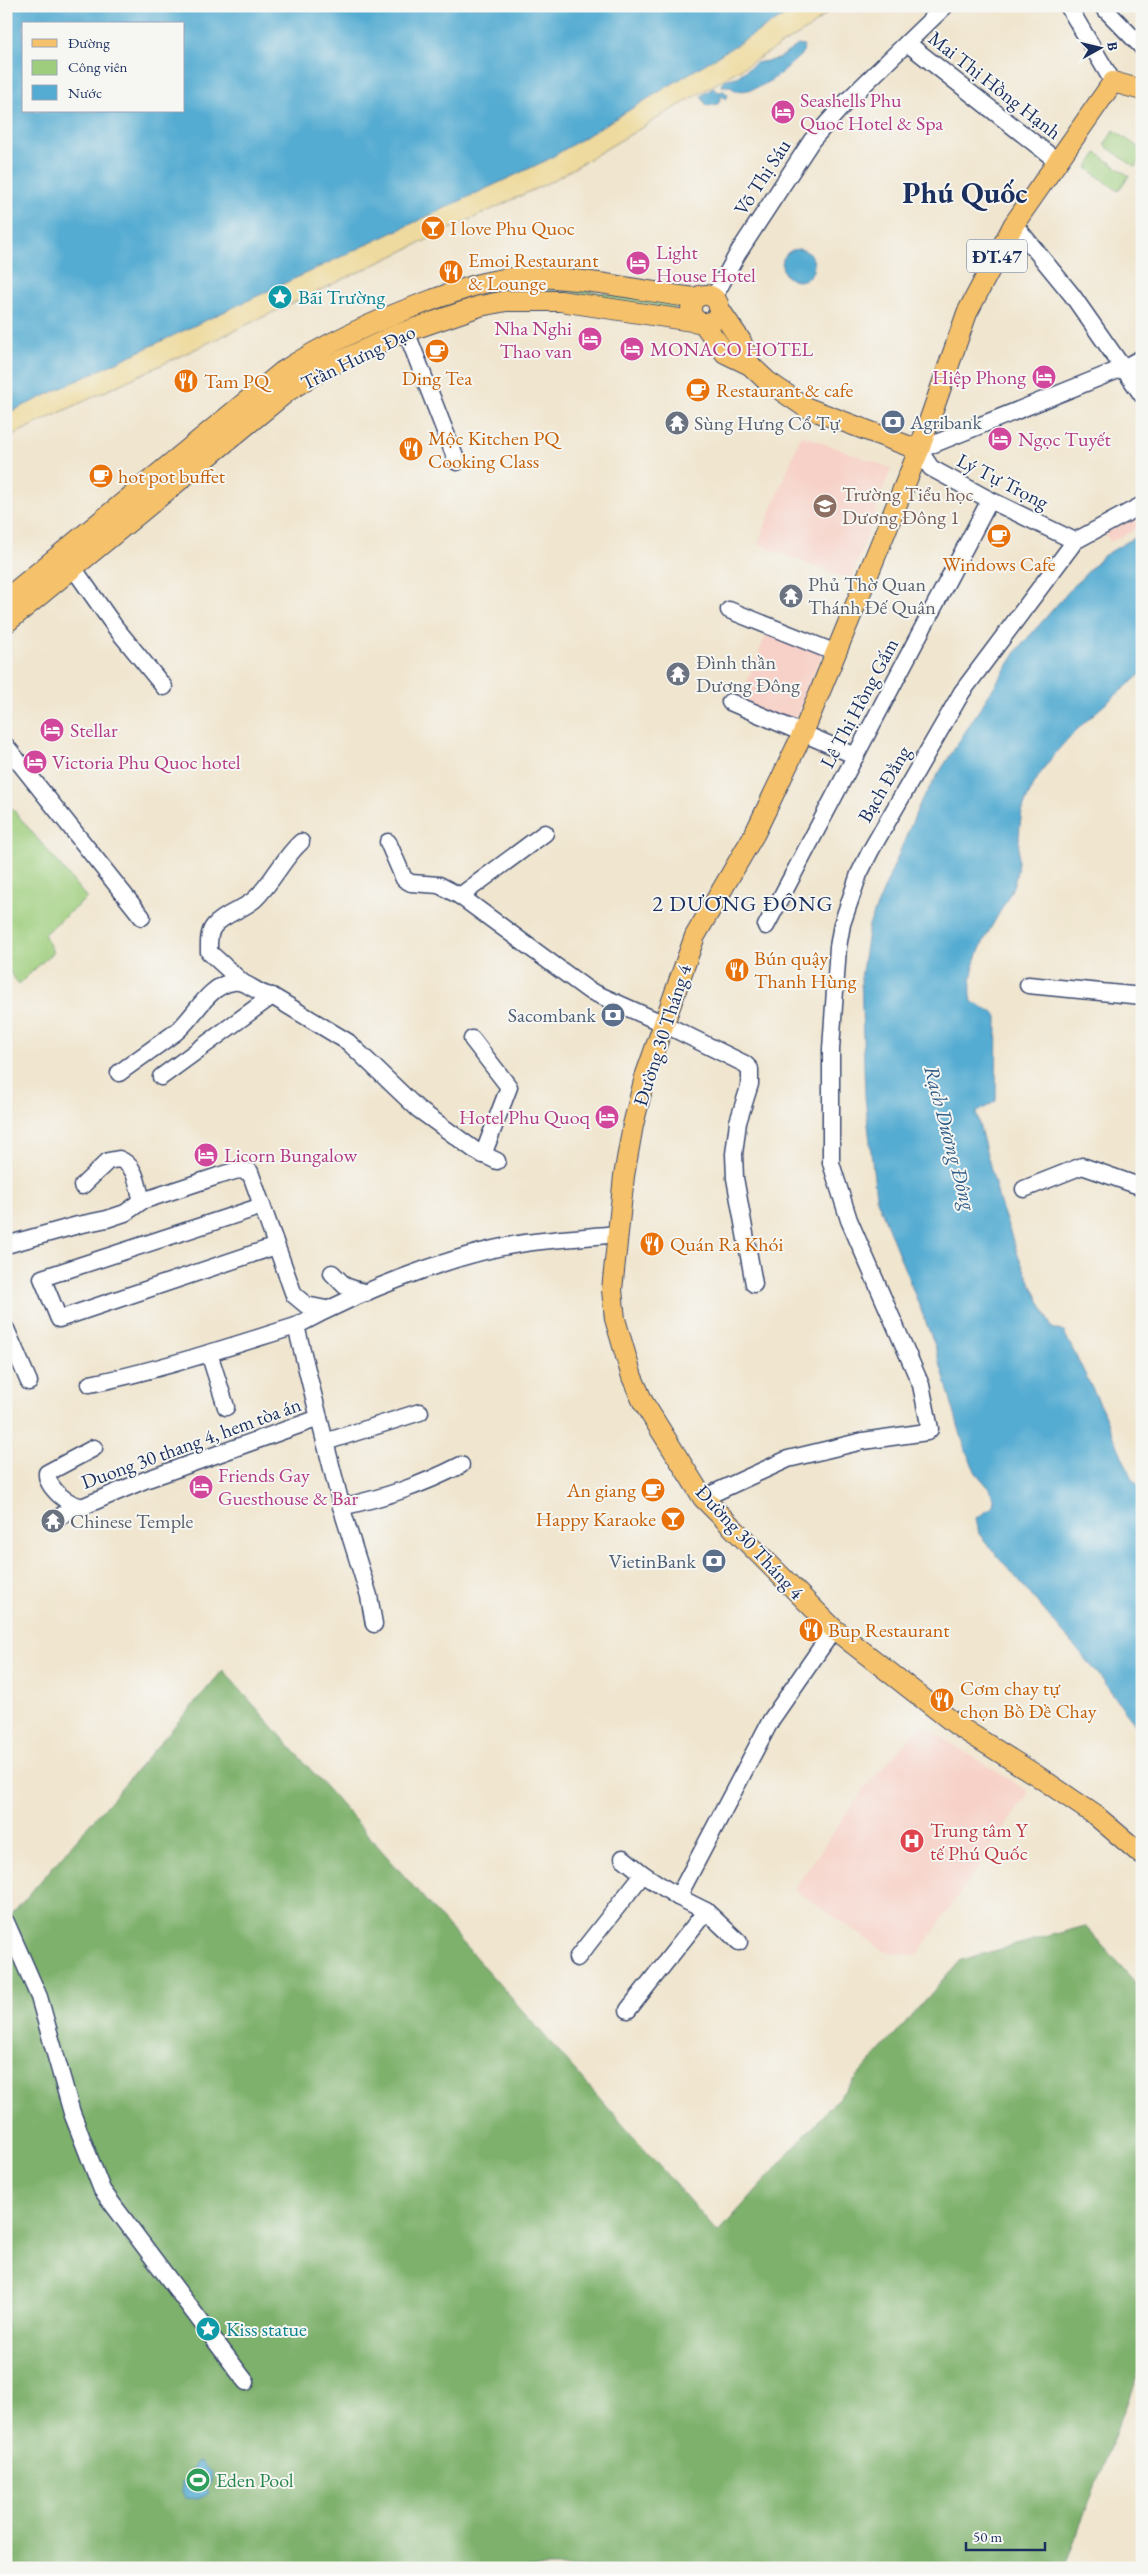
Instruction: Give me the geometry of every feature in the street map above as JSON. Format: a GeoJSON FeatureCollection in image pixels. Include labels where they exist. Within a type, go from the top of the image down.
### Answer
{"type":"FeatureCollection","features":[{"type":"Feature","properties":{"kind":"main road"},"geometry":{"type":"LineString","coordinates":[[1113,82],[1142,90]]}},
{"type":"Feature","properties":{"kind":"main road","name":"Đường 30 Tháng 4"},"geometry":{"type":"LineString","coordinates":[[1113,82],[1014,224],[967,313],[919,450],[803,733],[759,826],[695,936],[645,1077],[633,1125],[612,1277],[613,1304],[632,1377],[643,1402],[703,1498],[834,1629],[958,1726],[1036,1775],[1095,1816],[1142,1855]]}},
{"type":"Feature","properties":{"kind":"main road"},"geometry":{"type":"LineString","coordinates":[[526,277],[527,300]]}},
{"type":"Feature","properties":{"kind":"main road","name":"Trần Hưng Đạo"},"geometry":{"type":"LineString","coordinates":[[6,599],[282,372],[310,353],[389,315],[476,284],[526,277],[562,279],[710,302]]}},
{"type":"Feature","properties":{"kind":"main road","name":"Trần Hưng Đạo"},"geometry":{"type":"LineString","coordinates":[[6,623],[74,569],[288,391],[324,368],[401,333],[480,306],[506,301],[527,300],[560,302],[701,323]]}},
{"type":"Feature","properties":{"kind":"main road"},"geometry":{"type":"LineString","coordinates":[[750,365],[741,341],[710,302],[691,310],[725,353],[750,365],[767,381],[805,407],[919,450]]}},
{"type":"Feature","properties":{"kind":"main road"},"geometry":{"type":"LineString","coordinates":[[389,315],[401,333]]}},
{"type":"Feature","properties":{"kind":"main road"},"geometry":{"type":"LineString","coordinates":[[62,553],[74,569]]}},
{"type":"Feature","properties":{"kind":"street","name":"Võ Thị Sáu"},"geometry":{"type":"LineString","coordinates":[[710,302],[738,253],[812,140],[847,100],[945,6]]}},
{"type":"Feature","properties":{"kind":"street"},"geometry":{"type":"LineString","coordinates":[[1068,6],[1113,82]]}},
{"type":"Feature","properties":{"kind":"street"},"geometry":{"type":"LineString","coordinates":[[1102,6],[1142,47]]}},
{"type":"Feature","properties":{"kind":"street","name":"Mai Thị Hồng Hạnh"},"geometry":{"type":"LineString","coordinates":[[907,43],[1058,161]]}},
{"type":"Feature","properties":{"kind":"street"},"geometry":{"type":"LineString","coordinates":[[1014,224],[1072,295],[1142,395]]}},
{"type":"Feature","properties":{"kind":"street"},"geometry":{"type":"LineString","coordinates":[[401,333],[457,462]]}},
{"type":"Feature","properties":{"kind":"street"},"geometry":{"type":"LineString","coordinates":[[919,450],[1123,368],[1142,358]]}},
{"type":"Feature","properties":{"kind":"street","name":"Lý Tự Trọng"},"geometry":{"type":"LineString","coordinates":[[919,450],[931,468],[990,500],[1075,541]]}},
{"type":"Feature","properties":{"kind":"street","name":"Lê Thị Hồng Gấm"},"geometry":{"type":"LineString","coordinates":[[766,926],[990,500]]}},
{"type":"Feature","properties":{"kind":"street","name":"Bạch Đằng"},"geometry":{"type":"LineString","coordinates":[[703,1498],[788,1459],[863,1441],[927,1432],[930,1429],[922,1385],[849,1220],[831,1163],[831,1049],[838,947],[842,924],[859,874],[962,692],[1075,541],[1142,505]]}},
{"type":"Feature","properties":{"kind":"street"},"geometry":{"type":"LineString","coordinates":[[74,569],[115,627],[164,687]]}},
{"type":"Feature","properties":{"kind":"street"},"geometry":{"type":"LineString","coordinates":[[729,610],[836,654]]}},
{"type":"Feature","properties":{"kind":"street"},"geometry":{"type":"LineString","coordinates":[[730,702],[856,756]]}},
{"type":"Feature","properties":{"kind":"street"},"geometry":{"type":"LineString","coordinates":[[6,746],[142,917]]}},
{"type":"Feature","properties":{"kind":"street"},"geometry":{"type":"LineString","coordinates":[[460,896],[545,833]]}},
{"type":"Feature","properties":{"kind":"street"},"geometry":{"type":"LineString","coordinates":[[301,842],[290,851],[270,882],[256,897],[245,907],[228,914],[213,927],[209,936],[209,952],[242,982],[262,996],[272,996],[348,1042],[418,1108],[447,1131],[490,1158],[509,1087],[472,1039]]}},
{"type":"Feature","properties":{"kind":"street"},"geometry":{"type":"LineString","coordinates":[[388,842],[404,879],[411,883],[439,885],[460,896],[588,990],[664,1024],[745,1064],[750,1069],[750,1084],[738,1122],[734,1154],[735,1178],[754,1284]]}},
{"type":"Feature","properties":{"kind":"street"},"geometry":{"type":"LineString","coordinates":[[119,1073],[178,1030],[218,988],[232,982],[242,982]]}},
{"type":"Feature","properties":{"kind":"street"},"geometry":{"type":"LineString","coordinates":[[1028,985],[1142,996]]}},
{"type":"Feature","properties":{"kind":"street"},"geometry":{"type":"LineString","coordinates":[[161,1077],[272,996]]}},
{"type":"Feature","properties":{"kind":"street"},"geometry":{"type":"LineString","coordinates":[[82,1186],[108,1161],[119,1159],[130,1165],[134,1172],[142,1201]]}},
{"type":"Feature","properties":{"kind":"street"},"geometry":{"type":"LineString","coordinates":[[1024,1189],[1082,1166],[1142,1187]]}},
{"type":"Feature","properties":{"kind":"street"},"geometry":{"type":"LineString","coordinates":[[6,1245],[107,1219],[125,1213],[142,1201],[238,1170],[250,1172],[294,1295],[306,1305],[326,1309]]}},
{"type":"Feature","properties":{"kind":"street"},"geometry":{"type":"LineString","coordinates":[[262,1206],[42,1278],[59,1319],[276,1246]]}},
{"type":"Feature","properties":{"kind":"street"},"geometry":{"type":"LineString","coordinates":[[90,1384],[124,1377],[296,1326],[326,1309],[460,1259],[515,1245],[617,1234]]}},
{"type":"Feature","properties":{"kind":"street"},"geometry":{"type":"LineString","coordinates":[[332,1274],[345,1286],[366,1293]]}},
{"type":"Feature","properties":{"kind":"street","name":"Duong 30 thang 4, hem tòa án"},"geometry":{"type":"LineString","coordinates":[[94,1448],[48,1473],[48,1481],[60,1496],[74,1506],[84,1506],[145,1480],[319,1418],[296,1326]]}},
{"type":"Feature","properties":{"kind":"street"},"geometry":{"type":"LineString","coordinates":[[6,1329],[29,1382]]}},
{"type":"Feature","properties":{"kind":"street"},"geometry":{"type":"LineString","coordinates":[[209,1353],[226,1407]]}},
{"type":"Feature","properties":{"kind":"street"},"geometry":{"type":"LineString","coordinates":[[325,1442],[420,1412]]}},
{"type":"Feature","properties":{"kind":"street"},"geometry":{"type":"LineString","coordinates":[[319,1418],[341,1507],[361,1564],[374,1624]]}},
{"type":"Feature","properties":{"kind":"street"},"geometry":{"type":"LineString","coordinates":[[341,1507],[381,1498],[422,1485],[461,1464]]}},
{"type":"Feature","properties":{"kind":"street"},"geometry":{"type":"LineString","coordinates":[[56,1520],[74,1506]]}},
{"type":"Feature","properties":{"kind":"street"},"geometry":{"type":"LineString","coordinates":[[678,1897],[771,1720],[834,1629]]}},
{"type":"Feature","properties":{"kind":"street"},"geometry":{"type":"LineString","coordinates":[[623,1858],[678,1897],[706,1911],[739,1942]]}},
{"type":"Feature","properties":{"kind":"street"},"geometry":{"type":"LineString","coordinates":[[577,1958],[643,1874]]}},
{"type":"Feature","properties":{"kind":"street"},"geometry":{"type":"LineString","coordinates":[[628,2010],[706,1911]]}},
{"type":"Feature","properties":{"kind":"street"},"geometry":{"type":"LineString","coordinates":[[6,1922],[39,1998],[72,2113],[102,2190],[246,2382]]}},
{"type":"Feature","properties":{"kind":"shaded area","name":"Trường Tiểu học Dương Đông 1"},"geometry":{"type":"Polygon","coordinates":[[[801,435],[891,468],[851,581],[758,544],[801,435]]]}},
{"type":"Feature","properties":{"kind":"shaded area"},"geometry":{"type":"Polygon","coordinates":[[[1142,514],[1142,526],[1110,542],[1105,533],[1142,514]]]}},
{"type":"Feature","properties":{"kind":"shaded area"},"geometry":{"type":"Polygon","coordinates":[[[769,628],[824,651],[793,725],[738,702],[769,628]]]}},
{"type":"Feature","properties":{"kind":"shaded area","name":"Trung tâm Y tế Phú Quốc"},"geometry":{"type":"Polygon","coordinates":[[[922,1725],[1029,1792],[917,1956],[884,1951],[794,1889],[866,1786],[922,1725]]]}},
{"type":"Feature","properties":{"kind":"green space"},"geometry":{"type":"Polygon","coordinates":[[[1114,130],[1142,150],[1142,158],[1135,167],[1104,145],[1114,130]]]}},
{"type":"Feature","properties":{"kind":"green space"},"geometry":{"type":"Polygon","coordinates":[[[1097,153],[1129,176],[1118,191],[1087,168],[1097,153]]]}},
{"type":"Feature","properties":{"kind":"green space"},"geometry":{"type":"Polygon","coordinates":[[[535,283],[676,304],[674,311],[560,292],[534,290],[535,283]]]}},
{"type":"Feature","properties":{"kind":"green space"},"geometry":{"type":"Polygon","coordinates":[[[6,801],[87,898],[44,934],[53,952],[19,984],[6,968],[6,801]]]}},
{"type":"Feature","properties":{"kind":"green space"},"geometry":{"type":"Polygon","coordinates":[[[223,1670],[718,2233],[961,1960],[1085,1926],[1142,1990],[1142,2363],[1064,2568],[6,2568],[6,1921],[223,1670]]]}},
{"type":"Feature","properties":{"kind":"sand","name":"Bãi Trường"},"geometry":{"type":"Polygon","coordinates":[[[800,6],[836,6],[808,29],[552,181],[6,438],[6,414],[547,160],[800,6]]]}},
{"type":"Feature","properties":{"kind":"water"},"geometry":{"type":"Polygon","coordinates":[[[6,6],[800,6],[547,160],[6,414],[6,6]]]}},
{"type":"Feature","properties":{"kind":"water"},"geometry":{"type":"Polygon","coordinates":[[[798,45],[804,46],[803,53],[781,73],[764,84],[755,88],[735,91],[730,86],[722,86],[724,80],[737,77],[756,63],[778,59],[798,45]]]}},
{"type":"Feature","properties":{"kind":"water"},"geometry":{"type":"Polygon","coordinates":[[[713,88],[718,92],[724,91],[728,95],[726,99],[721,96],[718,104],[707,106],[701,96],[713,88]]]}},
{"type":"Feature","properties":{"kind":"water"},"geometry":{"type":"Polygon","coordinates":[[[798,249],[809,254],[814,265],[809,276],[798,281],[787,276],[782,265],[787,254],[798,249]]]}},
{"type":"Feature","properties":{"kind":"water","name":"Rạch Dương Đông"},"geometry":{"type":"Polygon","coordinates":[[[1142,533],[1142,673],[1074,732],[1045,767],[1033,785],[1021,816],[1017,869],[1012,889],[977,957],[971,987],[972,1002],[995,1013],[997,1017],[996,1101],[976,1113],[1000,1203],[1019,1258],[1052,1328],[1064,1332],[1099,1402],[1132,1479],[1142,1489],[1142,1734],[1099,1675],[979,1534],[976,1518],[992,1508],[994,1501],[990,1489],[976,1473],[965,1449],[934,1343],[876,1197],[865,1097],[861,978],[869,925],[921,801],[1018,649],[1103,556],[1142,533]]]}},
{"type":"Feature","properties":{"kind":"water","name":"Eden Pool"},"geometry":{"type":"Polygon","coordinates":[[[201,2462],[212,2472],[211,2482],[206,2489],[208,2494],[198,2499],[186,2498],[182,2493],[182,2482],[196,2463],[201,2462]]]}},
{"type":"Feature","properties":{"kind":"place","name":"Seashells Phu Quoc Hotel & Spa"},"geometry":{"type":"Point","coordinates":[783,112]}},
{"type":"Feature","properties":{"kind":"place","name":"I love Phu Quoc"},"geometry":{"type":"Point","coordinates":[433,228]}},
{"type":"Feature","properties":{"kind":"place","name":"Light House Hotel"},"geometry":{"type":"Point","coordinates":[638,263]}},
{"type":"Feature","properties":{"kind":"place","name":"Emoi Restaurant & Lounge"},"geometry":{"type":"Point","coordinates":[451,272]}},
{"type":"Feature","properties":{"kind":"place","name":"Bãi Trường"},"geometry":{"type":"Point","coordinates":[280,297]}},
{"type":"Feature","properties":{"kind":"place","name":"Nha Nghi Thao van"},"geometry":{"type":"Point","coordinates":[590,339]}},
{"type":"Feature","properties":{"kind":"place","name":"MONACO HOTEL"},"geometry":{"type":"Point","coordinates":[632,349]}},
{"type":"Feature","properties":{"kind":"place","name":"Ding Tea"},"geometry":{"type":"Point","coordinates":[437,351]}},
{"type":"Feature","properties":{"kind":"place","name":"Hiệp Phong"},"geometry":{"type":"Point","coordinates":[1044,377]}},
{"type":"Feature","properties":{"kind":"place","name":"Tam PQ"},"geometry":{"type":"Point","coordinates":[186,381]}},
{"type":"Feature","properties":{"kind":"place","name":"Restaurant & cafe"},"geometry":{"type":"Point","coordinates":[698,390]}},
{"type":"Feature","properties":{"kind":"place","name":"Agribank"},"geometry":{"type":"Point","coordinates":[893,422]}},
{"type":"Feature","properties":{"kind":"place","name":"Sùng Hưng Cổ Tự"},"geometry":{"type":"Point","coordinates":[677,423]}},
{"type":"Feature","properties":{"kind":"place","name":"Ngọc Tuyết"},"geometry":{"type":"Point","coordinates":[1000,439]}},
{"type":"Feature","properties":{"kind":"place","name":"Mộc Kitchen PQ Cooking Class"},"geometry":{"type":"Point","coordinates":[411,449]}},
{"type":"Feature","properties":{"kind":"place","name":"hot pot buffet"},"geometry":{"type":"Point","coordinates":[101,476]}},
{"type":"Feature","properties":{"kind":"place","name":"Trường Tiểu học Dương Đông 1"},"geometry":{"type":"Point","coordinates":[825,506]}},
{"type":"Feature","properties":{"kind":"place","name":"Windows Cafe"},"geometry":{"type":"Point","coordinates":[999,536]}},
{"type":"Feature","properties":{"kind":"place","name":"Phủ Thờ Quan Thánh Đế Quân"},"geometry":{"type":"Point","coordinates":[791,596]}},
{"type":"Feature","properties":{"kind":"place","name":"Đình thần Dương Đông"},"geometry":{"type":"Point","coordinates":[678,674]}},
{"type":"Feature","properties":{"kind":"place","name":"Stellar"},"geometry":{"type":"Point","coordinates":[52,730]}},
{"type":"Feature","properties":{"kind":"place","name":"Victoria Phu Quoc hotel"},"geometry":{"type":"Point","coordinates":[35,762]}},
{"type":"Feature","properties":{"kind":"place","name":"Bún quậy Thanh Hùng"},"geometry":{"type":"Point","coordinates":[737,970]}},
{"type":"Feature","properties":{"kind":"place","name":"Sacombank"},"geometry":{"type":"Point","coordinates":[613,1015]}},
{"type":"Feature","properties":{"kind":"place","name":"Hotel Phu Quoq"},"geometry":{"type":"Point","coordinates":[607,1117]}},
{"type":"Feature","properties":{"kind":"place","name":"Licorn Bungalow"},"geometry":{"type":"Point","coordinates":[206,1155]}},
{"type":"Feature","properties":{"kind":"place","name":"Quán Ra Khói"},"geometry":{"type":"Point","coordinates":[652,1244]}},
{"type":"Feature","properties":{"kind":"place","name":"Friends Gay Guesthouse & Bar"},"geometry":{"type":"Point","coordinates":[201,1487]}},
{"type":"Feature","properties":{"kind":"place","name":"An giang"},"geometry":{"type":"Point","coordinates":[653,1490]}},
{"type":"Feature","properties":{"kind":"place","name":"Happy Karaoke"},"geometry":{"type":"Point","coordinates":[673,1519]}},
{"type":"Feature","properties":{"kind":"place","name":"Chinese Temple"},"geometry":{"type":"Point","coordinates":[53,1521]}},
{"type":"Feature","properties":{"kind":"place","name":"VietinBank"},"geometry":{"type":"Point","coordinates":[714,1561]}},
{"type":"Feature","properties":{"kind":"place","name":"Bup Restaurant"},"geometry":{"type":"Point","coordinates":[811,1630]}},
{"type":"Feature","properties":{"kind":"place","name":"Cơm chay tự chọn Bồ Đề Chay"},"geometry":{"type":"Point","coordinates":[942,1700]}},
{"type":"Feature","properties":{"kind":"place","name":"Trung tâm Y tế Phú Quốc"},"geometry":{"type":"Point","coordinates":[912,1841]}},
{"type":"Feature","properties":{"kind":"place","name":"Kiss statue"},"geometry":{"type":"Point","coordinates":[208,2329]}},
{"type":"Feature","properties":{"kind":"place","name":"Eden Pool"},"geometry":{"type":"Point","coordinates":[198,2480]}},
{"type":"Feature","properties":{"kind":"district","name":"Phú Quốc"},"geometry":{"type":"Point","coordinates":[965,193]}},
{"type":"Feature","properties":{"kind":"district","name":"2 DƯƠNG ĐÔNG"},"geometry":{"type":"Point","coordinates":[743,903]}}]}
